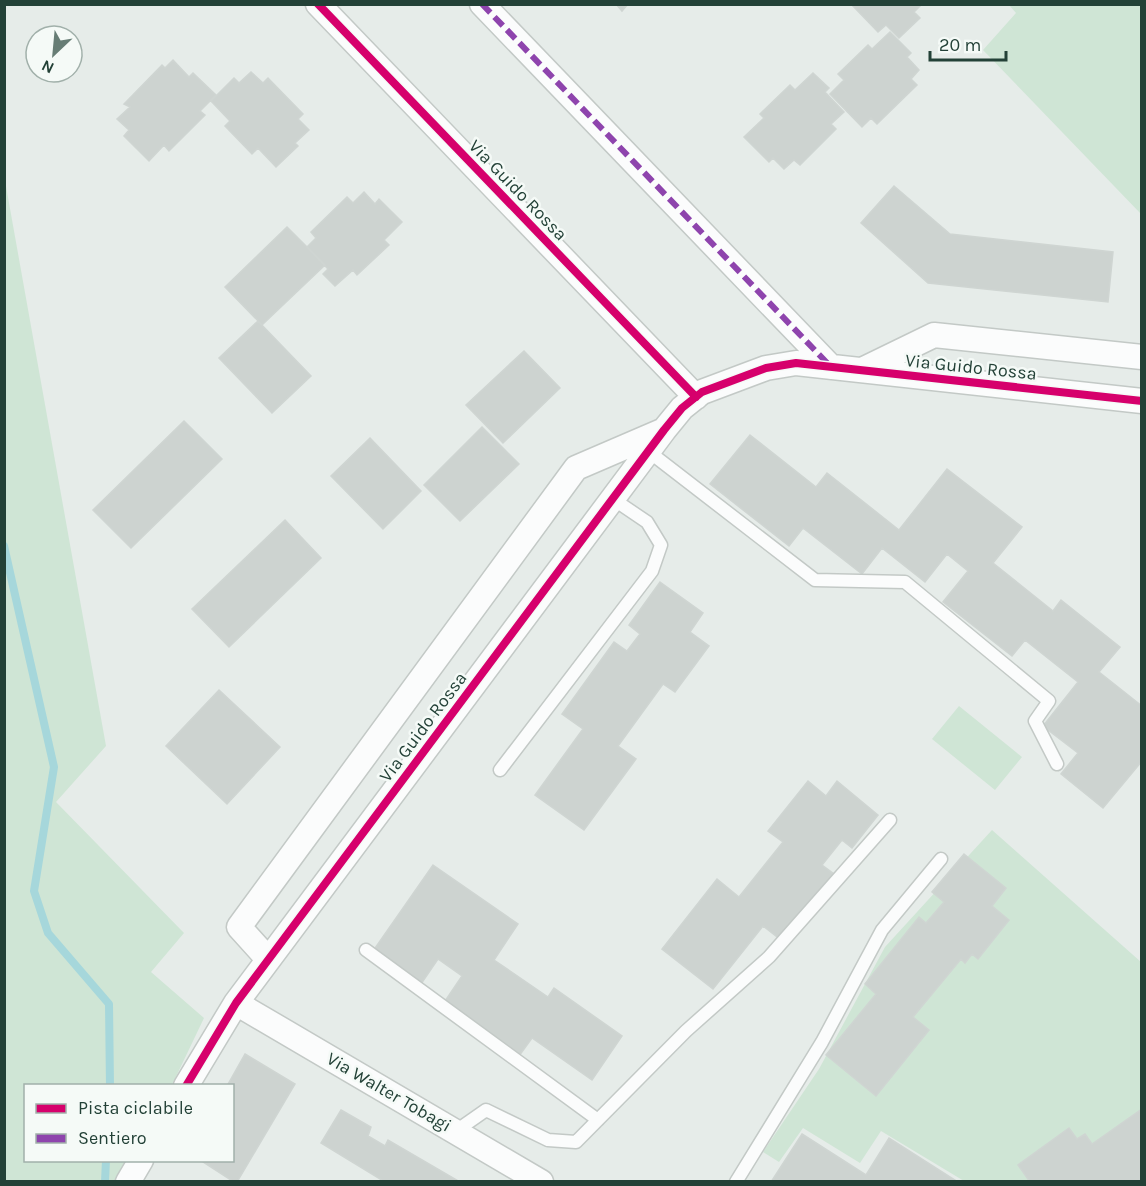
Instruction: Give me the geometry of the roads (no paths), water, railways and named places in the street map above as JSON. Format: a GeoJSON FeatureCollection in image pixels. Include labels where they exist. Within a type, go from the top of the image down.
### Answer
{"type":"FeatureCollection","features":[{"type":"Feature","properties":{"kind":"street","name":"Via Guido Rossa"},"geometry":{"type":"LineString","coordinates":[[318,4],[696,397]]}},
{"type":"Feature","properties":{"kind":"street"},"geometry":{"type":"LineString","coordinates":[[482,4],[831,367]]}},
{"type":"Feature","properties":{"kind":"street","name":"Via Guido Rossa"},"geometry":{"type":"LineString","coordinates":[[862,370],[934,335],[1142,357]]}},
{"type":"Feature","properties":{"kind":"street","name":"Via Guido Rossa"},"geometry":{"type":"LineString","coordinates":[[187,1084],[236,1003],[268,959],[664,430],[682,408],[702,392],[766,368],[796,363],[1142,401]]}},
{"type":"Feature","properties":{"kind":"street","name":"Via Guido Rossa"},"geometry":{"type":"LineString","coordinates":[[268,959],[238,927],[576,468],[664,430]]}},
{"type":"Feature","properties":{"kind":"street","name":"Via Walter Tobagi"},"geometry":{"type":"LineString","coordinates":[[236,1003],[541,1182]]}},
{"type":"Feature","properties":{"kind":"street"},"geometry":{"type":"LineString","coordinates":[[128,1182],[140,1162]]}},
{"type":"Feature","properties":{"kind":"lane"},"geometry":{"type":"LineString","coordinates":[[648,451],[815,580],[905,582],[1049,701],[1035,721],[1057,764]]}},
{"type":"Feature","properties":{"kind":"lane"},"geometry":{"type":"LineString","coordinates":[[500,770],[652,571],[660,545],[647,522],[613,499]]}},
{"type":"Feature","properties":{"kind":"lane"},"geometry":{"type":"LineString","coordinates":[[456,1131],[486,1110],[548,1140],[576,1142],[686,1031],[769,957],[890,820]]}},
{"type":"Feature","properties":{"kind":"lane"},"geometry":{"type":"LineString","coordinates":[[736,1181],[822,1042],[882,930],[941,859]]}},
{"type":"Feature","properties":{"kind":"lane"},"geometry":{"type":"LineString","coordinates":[[366,951],[598,1120]]}},
{"type":"Feature","properties":{"kind":"waterway"},"geometry":{"type":"LineString","coordinates":[[4,546],[54,767],[34,891],[48,933],[109,1004],[110,1084]]}},
{"type":"Feature","properties":{"kind":"waterway"},"geometry":{"type":"LineString","coordinates":[[105,1182],[106,1162]]}}]}
